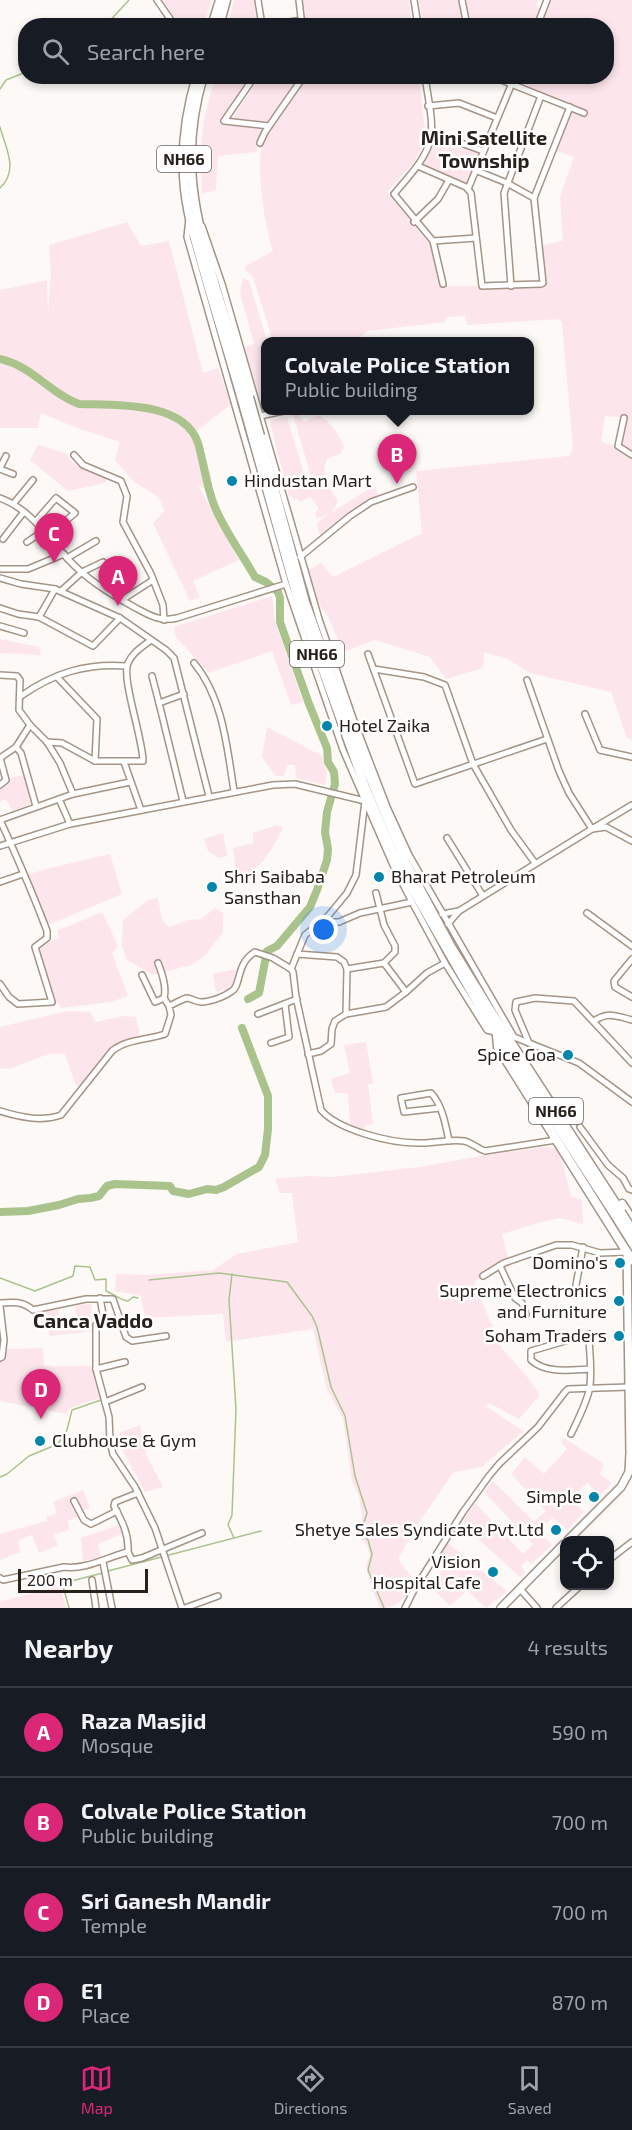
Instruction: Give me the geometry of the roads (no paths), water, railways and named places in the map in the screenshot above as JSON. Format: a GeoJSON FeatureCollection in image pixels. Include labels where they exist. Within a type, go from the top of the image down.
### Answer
{"type":"FeatureCollection","features":[{"type":"Feature","properties":{"kind":"highway"},"geometry":{"type":"LineString","coordinates":[[214,18],[220,0]]}},
{"type":"Feature","properties":{"kind":"highway"},"geometry":{"type":"LineString","coordinates":[[221,18],[226,0]]}},
{"type":"Feature","properties":{"kind":"highway","name":"NH66"},"geometry":{"type":"LineString","coordinates":[[195,84],[184,149],[184,178],[198,241],[246,398],[299,604],[386,843],[444,947],[618,1214],[632,1242]]}},
{"type":"Feature","properties":{"kind":"highway","name":"NH66"},"geometry":{"type":"LineString","coordinates":[[192,215],[190,150],[194,114],[201,84]]}},
{"type":"Feature","properties":{"kind":"highway","name":"NH66"},"geometry":{"type":"LineString","coordinates":[[256,437],[305,602],[405,861],[498,1029]]}},
{"type":"Feature","properties":{"kind":"highway"},"geometry":{"type":"LineString","coordinates":[[613,1229],[632,1218],[604,1168],[514,1037],[498,1029],[498,1047],[556,1140],[613,1229],[630,1254]]}},
{"type":"Feature","properties":{"kind":"highway","name":"NH66"},"geometry":{"type":"LineString","coordinates":[[618,1214],[632,1230]]}},
{"type":"Feature","properties":{"kind":"main road"},"geometry":{"type":"LineString","coordinates":[[572,1536],[621,1487],[630,1474],[630,1254]]}},
{"type":"Feature","properties":{"kind":"main road"},"geometry":{"type":"LineString","coordinates":[[501,1608],[560,1548]]}},
{"type":"Feature","properties":{"kind":"street"},"geometry":{"type":"LineString","coordinates":[[157,0],[169,18]]}},
{"type":"Feature","properties":{"kind":"street"},"geometry":{"type":"LineString","coordinates":[[258,0],[261,18]]}},
{"type":"Feature","properties":{"kind":"street"},"geometry":{"type":"LineString","coordinates":[[299,0],[301,18]]}},
{"type":"Feature","properties":{"kind":"street"},"geometry":{"type":"LineString","coordinates":[[414,0],[417,18]]}},
{"type":"Feature","properties":{"kind":"street"},"geometry":{"type":"LineString","coordinates":[[462,0],[465,18]]}},
{"type":"Feature","properties":{"kind":"street"},"geometry":{"type":"LineString","coordinates":[[540,18],[548,0]]}},
{"type":"Feature","properties":{"kind":"street"},"geometry":{"type":"LineString","coordinates":[[250,84],[224,122],[269,126]]}},
{"type":"Feature","properties":{"kind":"street"},"geometry":{"type":"LineString","coordinates":[[260,143],[298,84]]}},
{"type":"Feature","properties":{"kind":"street"},"geometry":{"type":"LineString","coordinates":[[426,84],[432,134],[430,142],[418,166],[394,195],[432,241],[443,284]]}},
{"type":"Feature","properties":{"kind":"street"},"geometry":{"type":"LineString","coordinates":[[468,189],[511,85],[584,113]]}},
{"type":"Feature","properties":{"kind":"street"},"geometry":{"type":"LineString","coordinates":[[511,286],[503,198],[541,96]]}},
{"type":"Feature","properties":{"kind":"street"},"geometry":{"type":"LineString","coordinates":[[428,106],[459,103],[497,118]]}},
{"type":"Feature","properties":{"kind":"street"},"geometry":{"type":"LineString","coordinates":[[418,166],[468,189],[471,193],[482,286],[541,284],[543,282],[534,198],[570,107]]}},
{"type":"Feature","properties":{"kind":"street"},"geometry":{"type":"LineString","coordinates":[[432,134],[483,151]]}},
{"type":"Feature","properties":{"kind":"street"},"geometry":{"type":"LineString","coordinates":[[475,170],[507,183],[534,198]]}},
{"type":"Feature","properties":{"kind":"street"},"geometry":{"type":"LineString","coordinates":[[414,222],[438,200],[449,180]]}},
{"type":"Feature","properties":{"kind":"street"},"geometry":{"type":"LineString","coordinates":[[192,215],[205,233],[222,284],[319,619],[385,808],[442,914],[514,1037],[579,1063],[632,1102]]}},
{"type":"Feature","properties":{"kind":"street"},"geometry":{"type":"LineString","coordinates":[[192,215],[187,237],[240,421],[283,585],[343,750],[412,902],[445,963],[488,1030],[498,1029]]}},
{"type":"Feature","properties":{"kind":"street"},"geometry":{"type":"LineString","coordinates":[[432,241],[476,237]]}},
{"type":"Feature","properties":{"kind":"street"},"geometry":{"type":"LineString","coordinates":[[240,421],[266,415]]}},
{"type":"Feature","properties":{"kind":"street"},"geometry":{"type":"LineString","coordinates":[[624,418],[618,446],[632,455]]}},
{"type":"Feature","properties":{"kind":"street"},"geometry":{"type":"LineString","coordinates":[[74,455],[83,465],[121,481],[127,496],[123,522],[132,535],[153,580],[163,605],[164,620]]}},
{"type":"Feature","properties":{"kind":"street"},"geometry":{"type":"LineString","coordinates":[[6,456],[0,469],[13,474]]}},
{"type":"Feature","properties":{"kind":"street"},"geometry":{"type":"LineString","coordinates":[[14,503],[33,480]]}},
{"type":"Feature","properties":{"kind":"street"},"geometry":{"type":"LineString","coordinates":[[300,557],[371,502],[413,487]]}},
{"type":"Feature","properties":{"kind":"street"},"geometry":{"type":"LineString","coordinates":[[0,498],[14,503],[23,513],[36,521],[66,556],[100,588],[156,618],[164,620],[177,618],[283,585]]}},
{"type":"Feature","properties":{"kind":"street"},"geometry":{"type":"LineString","coordinates":[[27,542],[47,533],[75,513],[56,498],[36,521]]}},
{"type":"Feature","properties":{"kind":"street"},"geometry":{"type":"LineString","coordinates":[[3,539],[23,513]]}},
{"type":"Feature","properties":{"kind":"street"},"geometry":{"type":"LineString","coordinates":[[0,569],[27,569],[66,556],[96,541]]}},
{"type":"Feature","properties":{"kind":"street"},"geometry":{"type":"LineString","coordinates":[[39,617],[58,590],[82,572],[103,562]]}},
{"type":"Feature","properties":{"kind":"street"},"geometry":{"type":"LineString","coordinates":[[0,578],[58,590],[120,618],[174,658],[208,796]]}},
{"type":"Feature","properties":{"kind":"street"},"geometry":{"type":"LineString","coordinates":[[122,600],[153,580]]}},
{"type":"Feature","properties":{"kind":"street"},"geometry":{"type":"LineString","coordinates":[[0,608],[39,617],[93,646],[120,618]]}},
{"type":"Feature","properties":{"kind":"street"},"geometry":{"type":"LineString","coordinates":[[0,626],[24,633]]}},
{"type":"Feature","properties":{"kind":"street"},"geometry":{"type":"LineString","coordinates":[[47,742],[62,743],[95,762],[143,761],[125,676],[126,666],[131,656],[151,640]]}},
{"type":"Feature","properties":{"kind":"street"},"geometry":{"type":"LineString","coordinates":[[368,654],[416,784],[547,739]]}},
{"type":"Feature","properties":{"kind":"street"},"geometry":{"type":"LineString","coordinates":[[194,663],[217,699],[234,791]]}},
{"type":"Feature","properties":{"kind":"street"},"geometry":{"type":"LineString","coordinates":[[21,696],[43,680],[57,677],[71,670],[104,665],[126,666]]}},
{"type":"Feature","properties":{"kind":"street"},"geometry":{"type":"LineString","coordinates":[[374,669],[424,677],[445,685],[473,764],[511,830],[535,863]]}},
{"type":"Feature","properties":{"kind":"street"},"geometry":{"type":"LineString","coordinates":[[0,675],[16,676],[20,680],[20,710],[30,725],[47,742],[60,763],[73,795]]}},
{"type":"Feature","properties":{"kind":"street"},"geometry":{"type":"LineString","coordinates":[[152,676],[183,801]]}},
{"type":"Feature","properties":{"kind":"street"},"geometry":{"type":"LineString","coordinates":[[57,677],[97,719],[95,762]]}},
{"type":"Feature","properties":{"kind":"street"},"geometry":{"type":"LineString","coordinates":[[527,680],[568,793],[592,829]]}},
{"type":"Feature","properties":{"kind":"street"},"geometry":{"type":"LineString","coordinates":[[159,703],[184,694]]}},
{"type":"Feature","properties":{"kind":"street"},"geometry":{"type":"LineString","coordinates":[[585,714],[600,750],[632,757]]}},
{"type":"Feature","properties":{"kind":"street"},"geometry":{"type":"LineString","coordinates":[[0,785],[6,780],[0,758],[16,747],[30,725]]}},
{"type":"Feature","properties":{"kind":"street"},"geometry":{"type":"LineString","coordinates":[[16,747],[21,753],[36,806]]}},
{"type":"Feature","properties":{"kind":"street"},"geometry":{"type":"LineString","coordinates":[[124,762],[141,810]]}},
{"type":"Feature","properties":{"kind":"street"},"geometry":{"type":"LineString","coordinates":[[0,984],[9,997],[18,1004],[52,1002],[35,947],[47,938],[46,932],[32,892],[0,820],[59,799],[130,782]]}},
{"type":"Feature","properties":{"kind":"street"},"geometry":{"type":"LineString","coordinates":[[0,846],[70,824],[273,785],[295,784],[365,801]]}},
{"type":"Feature","properties":{"kind":"street"},"geometry":{"type":"LineString","coordinates":[[59,799],[70,824]]}},
{"type":"Feature","properties":{"kind":"street"},"geometry":{"type":"LineString","coordinates":[[291,969],[305,935],[321,922],[347,893],[356,875],[365,801]]}},
{"type":"Feature","properties":{"kind":"street"},"geometry":{"type":"LineString","coordinates":[[448,924],[459,911],[632,805]]}},
{"type":"Feature","properties":{"kind":"street"},"geometry":{"type":"LineString","coordinates":[[592,829],[606,828],[632,841]]}},
{"type":"Feature","properties":{"kind":"street"},"geometry":{"type":"LineString","coordinates":[[447,838],[483,896]]}},
{"type":"Feature","properties":{"kind":"street"},"geometry":{"type":"LineString","coordinates":[[0,882],[23,874]]}},
{"type":"Feature","properties":{"kind":"street"},"geometry":{"type":"LineString","coordinates":[[347,969],[384,963],[395,952],[395,946],[379,910],[376,893]]}},
{"type":"Feature","properties":{"kind":"street"},"geometry":{"type":"LineString","coordinates":[[321,922],[339,922],[360,913],[412,902]]}},
{"type":"Feature","properties":{"kind":"street"},"geometry":{"type":"LineString","coordinates":[[442,914],[459,911]]}},
{"type":"Feature","properties":{"kind":"street"},"geometry":{"type":"LineString","coordinates":[[587,913],[632,945]]}},
{"type":"Feature","properties":{"kind":"street"},"geometry":{"type":"LineString","coordinates":[[169,1006],[187,998],[201,1002],[216,999],[233,991],[240,969],[248,956],[261,952],[293,972],[321,1110],[328,1118],[362,1134],[415,1143],[466,1141],[485,1152],[556,1140]]}},
{"type":"Feature","properties":{"kind":"street"},"geometry":{"type":"LineString","coordinates":[[297,954],[338,957],[344,962],[347,969],[346,1014]]}},
{"type":"Feature","properties":{"kind":"street"},"geometry":{"type":"LineString","coordinates":[[632,958],[614,981],[615,987],[632,997]]}},
{"type":"Feature","properties":{"kind":"street"},"geometry":{"type":"LineString","coordinates":[[142,975],[155,1002],[164,998],[166,992],[158,963]]}},
{"type":"Feature","properties":{"kind":"street"},"geometry":{"type":"LineString","coordinates":[[384,963],[406,992]]}},
{"type":"Feature","properties":{"kind":"street"},"geometry":{"type":"LineString","coordinates":[[308,1053],[321,1051],[331,1044],[335,1021],[346,1014],[386,1007],[427,973],[445,963]]}},
{"type":"Feature","properties":{"kind":"street"},"geometry":{"type":"LineString","coordinates":[[0,1111],[38,1119],[50,1119],[61,1115],[121,1044],[165,1034],[171,1016],[164,998]]}},
{"type":"Feature","properties":{"kind":"street"},"geometry":{"type":"LineString","coordinates":[[530,1043],[515,1010],[515,1005],[519,1000],[555,998],[574,1001],[632,1063]]}},
{"type":"Feature","properties":{"kind":"street"},"geometry":{"type":"LineString","coordinates":[[258,1014],[297,999]]}},
{"type":"Feature","properties":{"kind":"street"},"geometry":{"type":"LineString","coordinates":[[271,1043],[290,1037],[285,1004]]}},
{"type":"Feature","properties":{"kind":"street"},"geometry":{"type":"LineString","coordinates":[[594,1021],[608,1014],[632,1020]]}},
{"type":"Feature","properties":{"kind":"street"},"geometry":{"type":"LineString","coordinates":[[440,1108],[404,1112],[401,1098],[431,1093],[434,1095],[440,1108],[450,1141]]}},
{"type":"Feature","properties":{"kind":"street"},"geometry":{"type":"LineString","coordinates":[[580,1128],[604,1168],[623,1178],[632,1190]]}},
{"type":"Feature","properties":{"kind":"street"},"geometry":{"type":"LineString","coordinates":[[483,1276],[500,1266],[556,1245],[583,1247],[600,1253],[630,1254]]}},
{"type":"Feature","properties":{"kind":"street"},"geometry":{"type":"LineString","coordinates":[[576,1284],[583,1247]]}},
{"type":"Feature","properties":{"kind":"street"},"geometry":{"type":"LineString","coordinates":[[500,1266],[515,1298],[522,1303],[526,1314]]}},
{"type":"Feature","properties":{"kind":"street"},"geometry":{"type":"LineString","coordinates":[[100,1298],[104,1320],[102,1324],[96,1325],[96,1369],[109,1417],[113,1454],[138,1493],[155,1528],[184,1608],[218,1596]]}},
{"type":"Feature","properties":{"kind":"street"},"geometry":{"type":"LineString","coordinates":[[0,1358],[4,1349],[0,1304],[15,1302],[24,1304],[33,1310],[100,1298],[112,1299],[126,1337],[132,1341],[166,1336]]}},
{"type":"Feature","properties":{"kind":"street"},"geometry":{"type":"LineString","coordinates":[[571,1434],[590,1389],[590,1369],[589,1334],[531,1351],[531,1360],[537,1365],[554,1370],[590,1369]]}},
{"type":"Feature","properties":{"kind":"street"},"geometry":{"type":"LineString","coordinates":[[96,1369],[125,1362]]}},
{"type":"Feature","properties":{"kind":"street"},"geometry":{"type":"LineString","coordinates":[[105,1402],[142,1387]]}},
{"type":"Feature","properties":{"kind":"street"},"geometry":{"type":"LineString","coordinates":[[405,1608],[463,1512],[494,1470],[538,1427],[568,1389],[629,1387]]}},
{"type":"Feature","properties":{"kind":"street"},"geometry":{"type":"LineString","coordinates":[[138,1493],[115,1502],[125,1527],[129,1544],[128,1552],[132,1560],[202,1533]]}},
{"type":"Feature","properties":{"kind":"street"},"geometry":{"type":"LineString","coordinates":[[74,1501],[84,1520],[91,1524],[117,1511]]}},
{"type":"Feature","properties":{"kind":"street"},"geometry":{"type":"LineString","coordinates":[[614,1555],[632,1542]]}},
{"type":"Feature","properties":{"kind":"street"},"geometry":{"type":"LineString","coordinates":[[0,1578],[3,1580],[64,1567],[103,1562],[107,1557],[128,1552]]}},
{"type":"Feature","properties":{"kind":"street"},"geometry":{"type":"LineString","coordinates":[[103,1562],[112,1608]]}},
{"type":"Feature","properties":{"kind":"street"},"geometry":{"type":"LineString","coordinates":[[92,1580],[96,1608]]}},
{"type":"Feature","properties":{"kind":"street"},"geometry":{"type":"LineString","coordinates":[[520,1589],[537,1608]]}},
{"type":"Feature","properties":{"kind":"street"},"geometry":{"type":"LineString","coordinates":[[556,1608],[576,1590]]}},
{"type":"Feature","properties":{"kind":"waterway"},"geometry":{"type":"LineString","coordinates":[[112,18],[129,0]]}},
{"type":"Feature","properties":{"kind":"waterway"},"geometry":{"type":"LineString","coordinates":[[0,89],[6,80],[18,75]]}},
{"type":"Feature","properties":{"kind":"waterway"},"geometry":{"type":"LineString","coordinates":[[0,127],[8,151],[10,167],[6,181],[0,188]]}},
{"type":"Feature","properties":{"kind":"waterway"},"geometry":{"type":"LineString","coordinates":[[0,359],[22,368],[79,404],[147,408],[179,419],[190,429],[198,443],[211,497],[228,533],[255,577],[266,582],[278,592],[280,622],[327,748],[328,762],[334,772],[335,784],[327,812],[325,832],[327,860],[317,890],[310,907],[277,946],[267,951],[259,993],[248,999]]}},
{"type":"Feature","properties":{"kind":"waterway"},"geometry":{"type":"LineString","coordinates":[[0,1212],[28,1211],[99,1196],[107,1186],[115,1184],[170,1186],[173,1191],[189,1194],[207,1189],[216,1190],[259,1167],[265,1155],[268,1096],[242,1028]]}},
{"type":"Feature","properties":{"kind":"waterway"},"geometry":{"type":"LineString","coordinates":[[0,1278],[35,1291],[73,1276],[75,1266],[90,1267],[95,1280],[106,1279],[106,1291],[128,1301],[133,1297],[138,1298]]}},
{"type":"Feature","properties":{"kind":"waterway"},"geometry":{"type":"LineString","coordinates":[[149,1280],[219,1273],[287,1282],[312,1316],[317,1327],[331,1387],[345,1416],[355,1476],[367,1513],[361,1532],[368,1540],[372,1554],[368,1570],[384,1608]]}},
{"type":"Feature","properties":{"kind":"waterway"},"geometry":{"type":"LineString","coordinates":[[232,1274],[229,1300],[236,1409],[232,1515],[228,1525],[234,1538]]}},
{"type":"Feature","properties":{"kind":"waterway"},"geometry":{"type":"LineString","coordinates":[[0,1477],[29,1456],[58,1444],[67,1430],[72,1410],[101,1400]]}},
{"type":"Feature","properties":{"kind":"waterway"},"geometry":{"type":"LineString","coordinates":[[108,1571],[261,1531]]}},
{"type":"Feature","properties":{"kind":"waterway"},"geometry":{"type":"LineString","coordinates":[[69,1608],[63,1586],[71,1581],[103,1573]]}},
{"type":"Feature","properties":{"kind":"place","name":"Hindustan Mart"},"geometry":{"type":"Point","coordinates":[232,481]}},
{"type":"Feature","properties":{"kind":"place","name":"Colvale Police Station"},"geometry":{"type":"Point","coordinates":[397,484]}},
{"type":"Feature","properties":{"kind":"place","name":"Sri Ganesh Mandir"},"geometry":{"type":"Point","coordinates":[54,563]}},
{"type":"Feature","properties":{"kind":"place","name":"Raza Masjid"},"geometry":{"type":"Point","coordinates":[118,606]}},
{"type":"Feature","properties":{"kind":"place","name":"Hotel Zaika"},"geometry":{"type":"Point","coordinates":[327,726]}},
{"type":"Feature","properties":{"kind":"place","name":"Bharat Petroleum"},"geometry":{"type":"Point","coordinates":[379,877]}},
{"type":"Feature","properties":{"kind":"place","name":"Shri Saibaba Sansthan"},"geometry":{"type":"Point","coordinates":[212,887]}},
{"type":"Feature","properties":{"kind":"place","name":"Spice Goa"},"geometry":{"type":"Point","coordinates":[568,1055]}},
{"type":"Feature","properties":{"kind":"place","name":"Domino's"},"geometry":{"type":"Point","coordinates":[620,1263]}},
{"type":"Feature","properties":{"kind":"place","name":"Supreme Electronics and Furniture"},"geometry":{"type":"Point","coordinates":[619,1301]}},
{"type":"Feature","properties":{"kind":"place","name":"Soham Traders"},"geometry":{"type":"Point","coordinates":[619,1336]}},
{"type":"Feature","properties":{"kind":"place","name":"E1"},"geometry":{"type":"Point","coordinates":[41,1419]}},
{"type":"Feature","properties":{"kind":"place","name":"Clubhouse & Gym"},"geometry":{"type":"Point","coordinates":[40,1441]}},
{"type":"Feature","properties":{"kind":"place","name":"Simple"},"geometry":{"type":"Point","coordinates":[594,1497]}},
{"type":"Feature","properties":{"kind":"place","name":"Shetye Sales Syndicate Pvt.Ltd"},"geometry":{"type":"Point","coordinates":[556,1530]}},
{"type":"Feature","properties":{"kind":"place","name":"Vision Hospital Cafe"},"geometry":{"type":"Point","coordinates":[493,1572]}},
{"type":"Feature","properties":{"kind":"district","name":"Mini Satellite Township"},"geometry":{"type":"Point","coordinates":[484,150]}},
{"type":"Feature","properties":{"kind":"district","name":"Canca Vaddo"},"geometry":{"type":"Point","coordinates":[93,1321]}}]}
